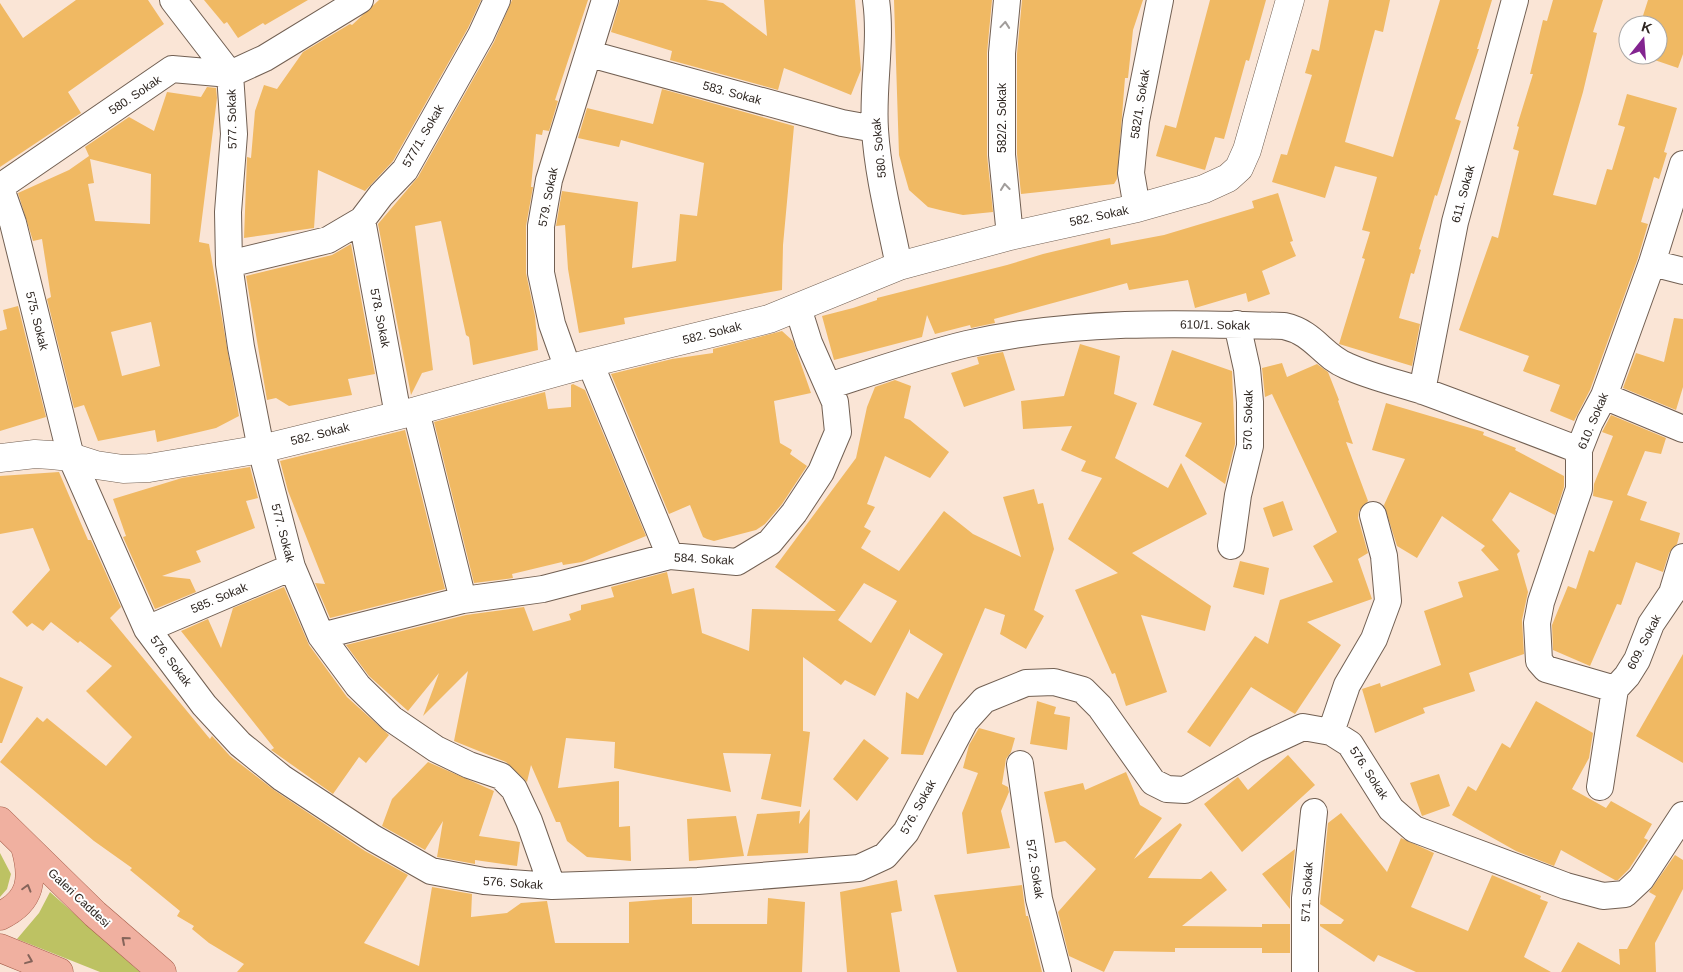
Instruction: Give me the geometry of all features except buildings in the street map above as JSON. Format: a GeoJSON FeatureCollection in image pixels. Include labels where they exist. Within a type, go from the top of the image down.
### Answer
{"type":"FeatureCollection","features":[{"type":"Feature","properties":{"kind":"main road","name":"Galeri Caddesi"},"geometry":{"type":"LineString","coordinates":[[0,820],[25,847],[162,972]]}},
{"type":"Feature","properties":{"kind":"main road"},"geometry":{"type":"LineString","coordinates":[[0,916],[17,906],[26,895],[30,878],[25,847]]}},
{"type":"Feature","properties":{"kind":"main road"},"geometry":{"type":"LineString","coordinates":[[0,948],[59,972]]}},
{"type":"Feature","properties":{"kind":"street"},"geometry":{"type":"LineString","coordinates":[[173,0],[230,74]]}},
{"type":"Feature","properties":{"kind":"street","name":"580. Sokak"},"geometry":{"type":"LineString","coordinates":[[0,187],[172,69],[230,74],[265,58],[360,0]]}},
{"type":"Feature","properties":{"kind":"street","name":"577/1. Sokak"},"geometry":{"type":"LineString","coordinates":[[229,264],[328,240],[362,220],[381,195],[405,170],[481,35],[497,0]]}},
{"type":"Feature","properties":{"kind":"street","name":"579. Sokak"},"geometry":{"type":"LineString","coordinates":[[605,0],[590,54],[548,180],[541,226],[541,273],[552,324],[579,366],[670,556]]}},
{"type":"Feature","properties":{"kind":"street","name":"580. Sokak"},"geometry":{"type":"LineString","coordinates":[[876,0],[879,23],[875,129],[879,166],[899,266]]}},
{"type":"Feature","properties":{"kind":"street","name":"582/2. Sokak"},"geometry":{"type":"LineString","coordinates":[[1007,0],[1002,53],[1002,155],[1010,236]]}},
{"type":"Feature","properties":{"kind":"street","name":"582/1. Sokak"},"geometry":{"type":"LineString","coordinates":[[1137,208],[1132,173],[1136,121],[1160,0]]}},
{"type":"Feature","properties":{"kind":"street","name":"582. Sokak"},"geometry":{"type":"LineString","coordinates":[[0,458],[35,454],[71,457],[96,465],[123,469],[150,468],[261,449],[407,413],[579,366],[769,319],[899,266],[1010,236],[1137,208],[1204,189],[1228,178],[1239,168],[1247,150],[1290,0]]}},
{"type":"Feature","properties":{"kind":"street","name":"611. Sokak"},"geometry":{"type":"LineString","coordinates":[[1422,391],[1455,222],[1515,0]]}},
{"type":"Feature","properties":{"kind":"street","name":"583. Sokak"},"geometry":{"type":"LineString","coordinates":[[590,54],[842,123],[875,129]]}},
{"type":"Feature","properties":{"kind":"street","name":"577. Sokak"},"geometry":{"type":"LineString","coordinates":[[230,74],[234,134],[228,212],[229,264],[241,347],[261,449],[292,567],[321,636],[358,686],[392,719],[436,749],[469,765],[501,776],[514,789],[552,886]]}},
{"type":"Feature","properties":{"kind":"street","name":"610. Sokak"},"geometry":{"type":"LineString","coordinates":[[1615,689],[1546,669],[1539,661],[1537,623],[1541,602],[1579,489],[1579,450],[1590,422],[1604,396],[1652,263],[1683,164]]}},
{"type":"Feature","properties":{"kind":"street","name":"575. Sokak"},"geometry":{"type":"LineString","coordinates":[[0,187],[14,223],[11,267],[71,457]]}},
{"type":"Feature","properties":{"kind":"street","name":"578. Sokak"},"geometry":{"type":"LineString","coordinates":[[362,220],[407,413],[463,600]]}},
{"type":"Feature","properties":{"kind":"street"},"geometry":{"type":"LineString","coordinates":[[1652,263],[1683,271]]}},
{"type":"Feature","properties":{"kind":"street","name":"584. Sokak"},"geometry":{"type":"LineString","coordinates":[[321,636],[463,600],[543,590],[670,556],[738,562],[770,542],[794,513],[821,472],[838,432],[835,402],[830,386],[809,343],[798,308]]}},
{"type":"Feature","properties":{"kind":"street","name":"610/1. Sokak"},"geometry":{"type":"LineString","coordinates":[[830,386],[968,344],[1087,326],[1237,324],[1284,326],[1299,330],[1316,342],[1331,358],[1346,366],[1422,391],[1579,450]]}},
{"type":"Feature","properties":{"kind":"street","name":"570. Sokak"},"geometry":{"type":"LineString","coordinates":[[1231,546],[1238,495],[1250,446],[1250,402],[1247,369],[1237,324]]}},
{"type":"Feature","properties":{"kind":"street"},"geometry":{"type":"LineString","coordinates":[[1604,396],[1683,429]]}},
{"type":"Feature","properties":{"kind":"street","name":"576. Sokak"},"geometry":{"type":"LineString","coordinates":[[71,457],[147,629],[204,705],[240,744],[282,778],[373,838],[431,871],[484,881],[552,886],[698,881],[859,868],[885,856],[906,832],[964,720],[984,700],[1026,683],[1054,682],[1083,690],[1100,707],[1153,782],[1167,789],[1185,790],[1256,749],[1303,727],[1331,732],[1350,744],[1391,809],[1414,829],[1566,886],[1603,896],[1625,894],[1641,879],[1683,816]]}},
{"type":"Feature","properties":{"kind":"street"},"geometry":{"type":"LineString","coordinates":[[1331,732],[1347,685],[1374,639],[1388,601],[1384,556],[1373,515]]}},
{"type":"Feature","properties":{"kind":"street","name":"609. Sokak"},"geometry":{"type":"LineString","coordinates":[[1615,689],[1632,668],[1651,624],[1672,593],[1683,557]]}},
{"type":"Feature","properties":{"kind":"street","name":"585. Sokak"},"geometry":{"type":"LineString","coordinates":[[147,629],[292,567]]}},
{"type":"Feature","properties":{"kind":"street"},"geometry":{"type":"LineString","coordinates":[[1600,787],[1615,689]]}},
{"type":"Feature","properties":{"kind":"street","name":"572. Sokak"},"geometry":{"type":"LineString","coordinates":[[1020,764],[1039,899],[1058,972]]}},
{"type":"Feature","properties":{"kind":"street","name":"571. Sokak"},"geometry":{"type":"LineString","coordinates":[[1305,972],[1305,898],[1314,812]]}},
{"type":"Feature","properties":{"kind":"green space"},"geometry":{"type":"Polygon","coordinates":[[[0,853],[11,874],[7,889],[0,897],[0,853]]]}},
{"type":"Feature","properties":{"kind":"green space"},"geometry":{"type":"Polygon","coordinates":[[[50,892],[140,972],[100,972],[17,939],[39,913],[50,892]]]}}]}
